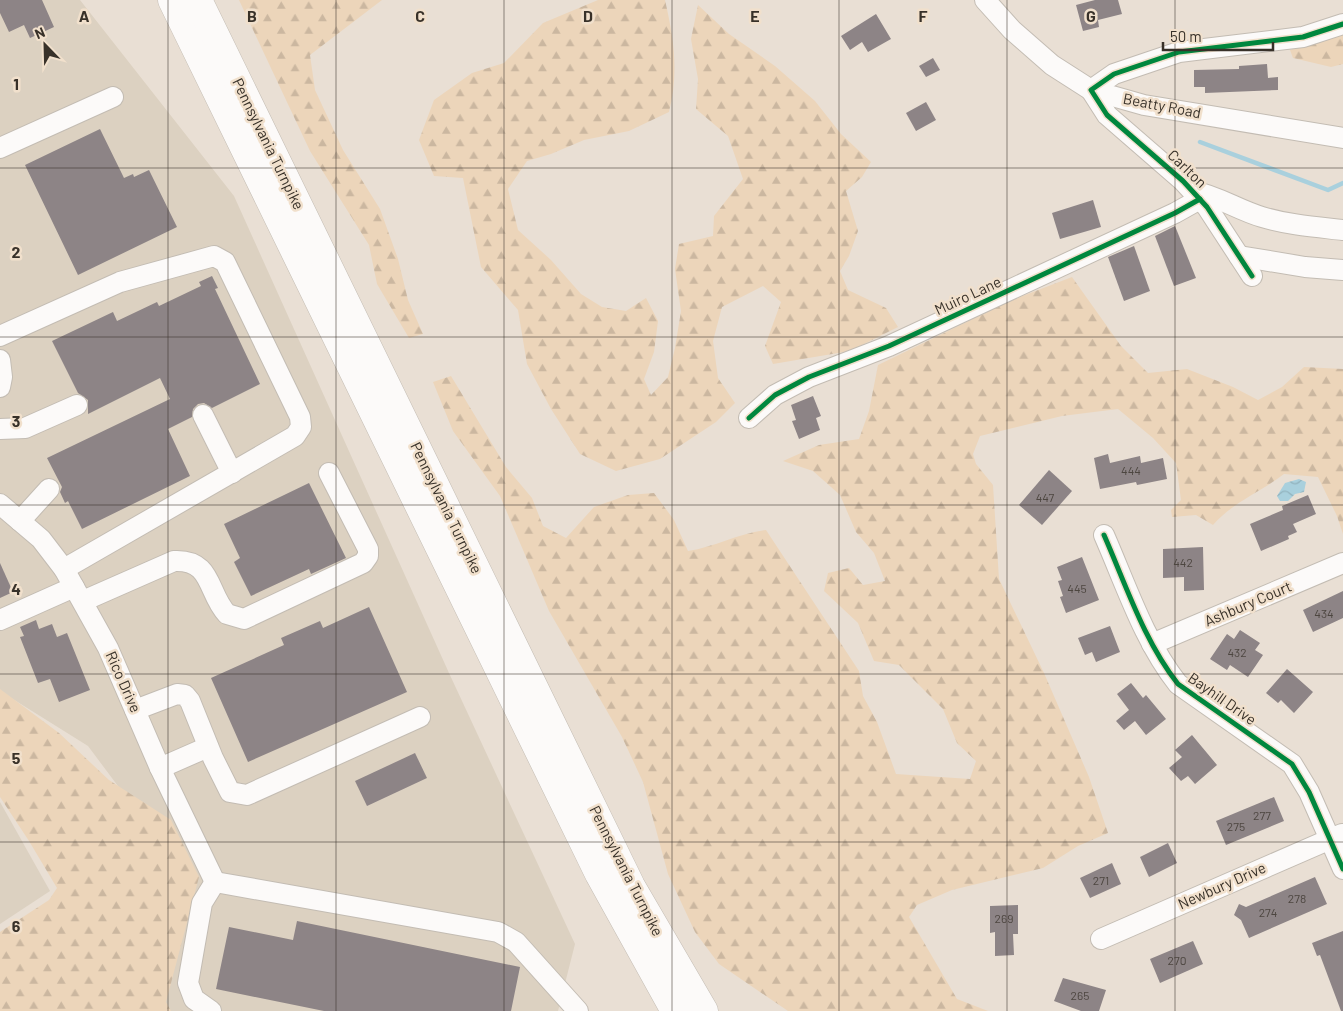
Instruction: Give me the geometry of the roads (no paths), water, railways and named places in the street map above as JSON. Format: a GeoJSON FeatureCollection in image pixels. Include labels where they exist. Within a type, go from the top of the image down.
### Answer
{"type":"FeatureCollection","features":[{"type":"Feature","properties":{"kind":"highway","name":"Pennsylvania Turnpike"},"geometry":{"type":"LineString","coordinates":[[172,0],[599,874],[675,1011]]}},
{"type":"Feature","properties":{"kind":"highway","name":"Pennsylvania Turnpike"},"geometry":{"type":"LineString","coordinates":[[198,0],[632,886],[704,1011]]}},
{"type":"Feature","properties":{"kind":"street","name":"Beatty Road"},"geometry":{"type":"LineString","coordinates":[[985,0],[1012,30],[1052,65],[1091,90],[1144,104],[1343,138]]}},
{"type":"Feature","properties":{"kind":"street"},"geometry":{"type":"LineString","coordinates":[[1091,90],[1114,74],[1179,52],[1303,37],[1343,24]]}},
{"type":"Feature","properties":{"kind":"street","name":"Carlton"},"geometry":{"type":"LineString","coordinates":[[1091,90],[1107,115],[1140,142],[1196,195],[1252,276]]}},
{"type":"Feature","properties":{"kind":"street"},"geometry":{"type":"LineString","coordinates":[[0,148],[114,97]]}},
{"type":"Feature","properties":{"kind":"street"},"geometry":{"type":"LineString","coordinates":[[1196,195],[1212,195],[1262,217],[1299,226],[1343,230]]}},
{"type":"Feature","properties":{"kind":"street","name":"Muiro Lane"},"geometry":{"type":"LineString","coordinates":[[749,418],[775,395],[809,377],[889,346],[1175,213],[1196,195]]}},
{"type":"Feature","properties":{"kind":"street"},"geometry":{"type":"LineString","coordinates":[[1239,256],[1305,267],[1343,270]]}},
{"type":"Feature","properties":{"kind":"street"},"geometry":{"type":"LineString","coordinates":[[0,336],[120,282],[208,257],[220,258],[225,262],[301,422],[295,436],[64,569]]}},
{"type":"Feature","properties":{"kind":"street"},"geometry":{"type":"LineString","coordinates":[[0,360],[2,377],[0,387]]}},
{"type":"Feature","properties":{"kind":"street"},"geometry":{"type":"LineString","coordinates":[[0,430],[25,428],[77,405]]}},
{"type":"Feature","properties":{"kind":"street"},"geometry":{"type":"LineString","coordinates":[[203,415],[232,472]]}},
{"type":"Feature","properties":{"kind":"street"},"geometry":{"type":"LineString","coordinates":[[0,620],[174,561],[183,561],[199,567],[205,573],[227,614],[244,619],[363,563],[368,556],[368,549],[329,474]]}},
{"type":"Feature","properties":{"kind":"street"},"geometry":{"type":"LineString","coordinates":[[20,521],[49,489]]}},
{"type":"Feature","properties":{"kind":"street","name":"Rico Drive"},"geometry":{"type":"LineString","coordinates":[[0,504],[41,539],[64,569],[108,648],[160,768],[215,882]]}},
{"type":"Feature","properties":{"kind":"street","name":"Bayhill Drive"},"geometry":{"type":"LineString","coordinates":[[1104,535],[1152,644],[1167,670],[1178,684],[1292,764],[1337,836],[1343,869]]}},
{"type":"Feature","properties":{"kind":"street","name":"Ashbury Court"},"geometry":{"type":"LineString","coordinates":[[1152,644],[1343,563]]}},
{"type":"Feature","properties":{"kind":"street"},"geometry":{"type":"LineString","coordinates":[[135,710],[177,694],[185,696],[190,701],[208,747],[230,792],[247,795],[420,717]]}},
{"type":"Feature","properties":{"kind":"street"},"geometry":{"type":"LineString","coordinates":[[160,768],[208,747]]}},
{"type":"Feature","properties":{"kind":"street","name":"Newbury Drive"},"geometry":{"type":"LineString","coordinates":[[1101,939],[1337,836]]}},
{"type":"Feature","properties":{"kind":"street"},"geometry":{"type":"LineString","coordinates":[[211,1011],[194,1000],[188,983],[202,902],[215,882],[498,932],[516,942],[578,1011]]}},
{"type":"Feature","properties":{"kind":"water"},"geometry":{"type":"Polygon","coordinates":[[[1299,479],[1306,482],[1304,492],[1295,494],[1288,501],[1280,501],[1277,496],[1285,483],[1299,479]]]}},
{"type":"Feature","properties":{"kind":"waterway"},"geometry":{"type":"LineString","coordinates":[[1200,142],[1328,190],[1343,183]]}}]}
